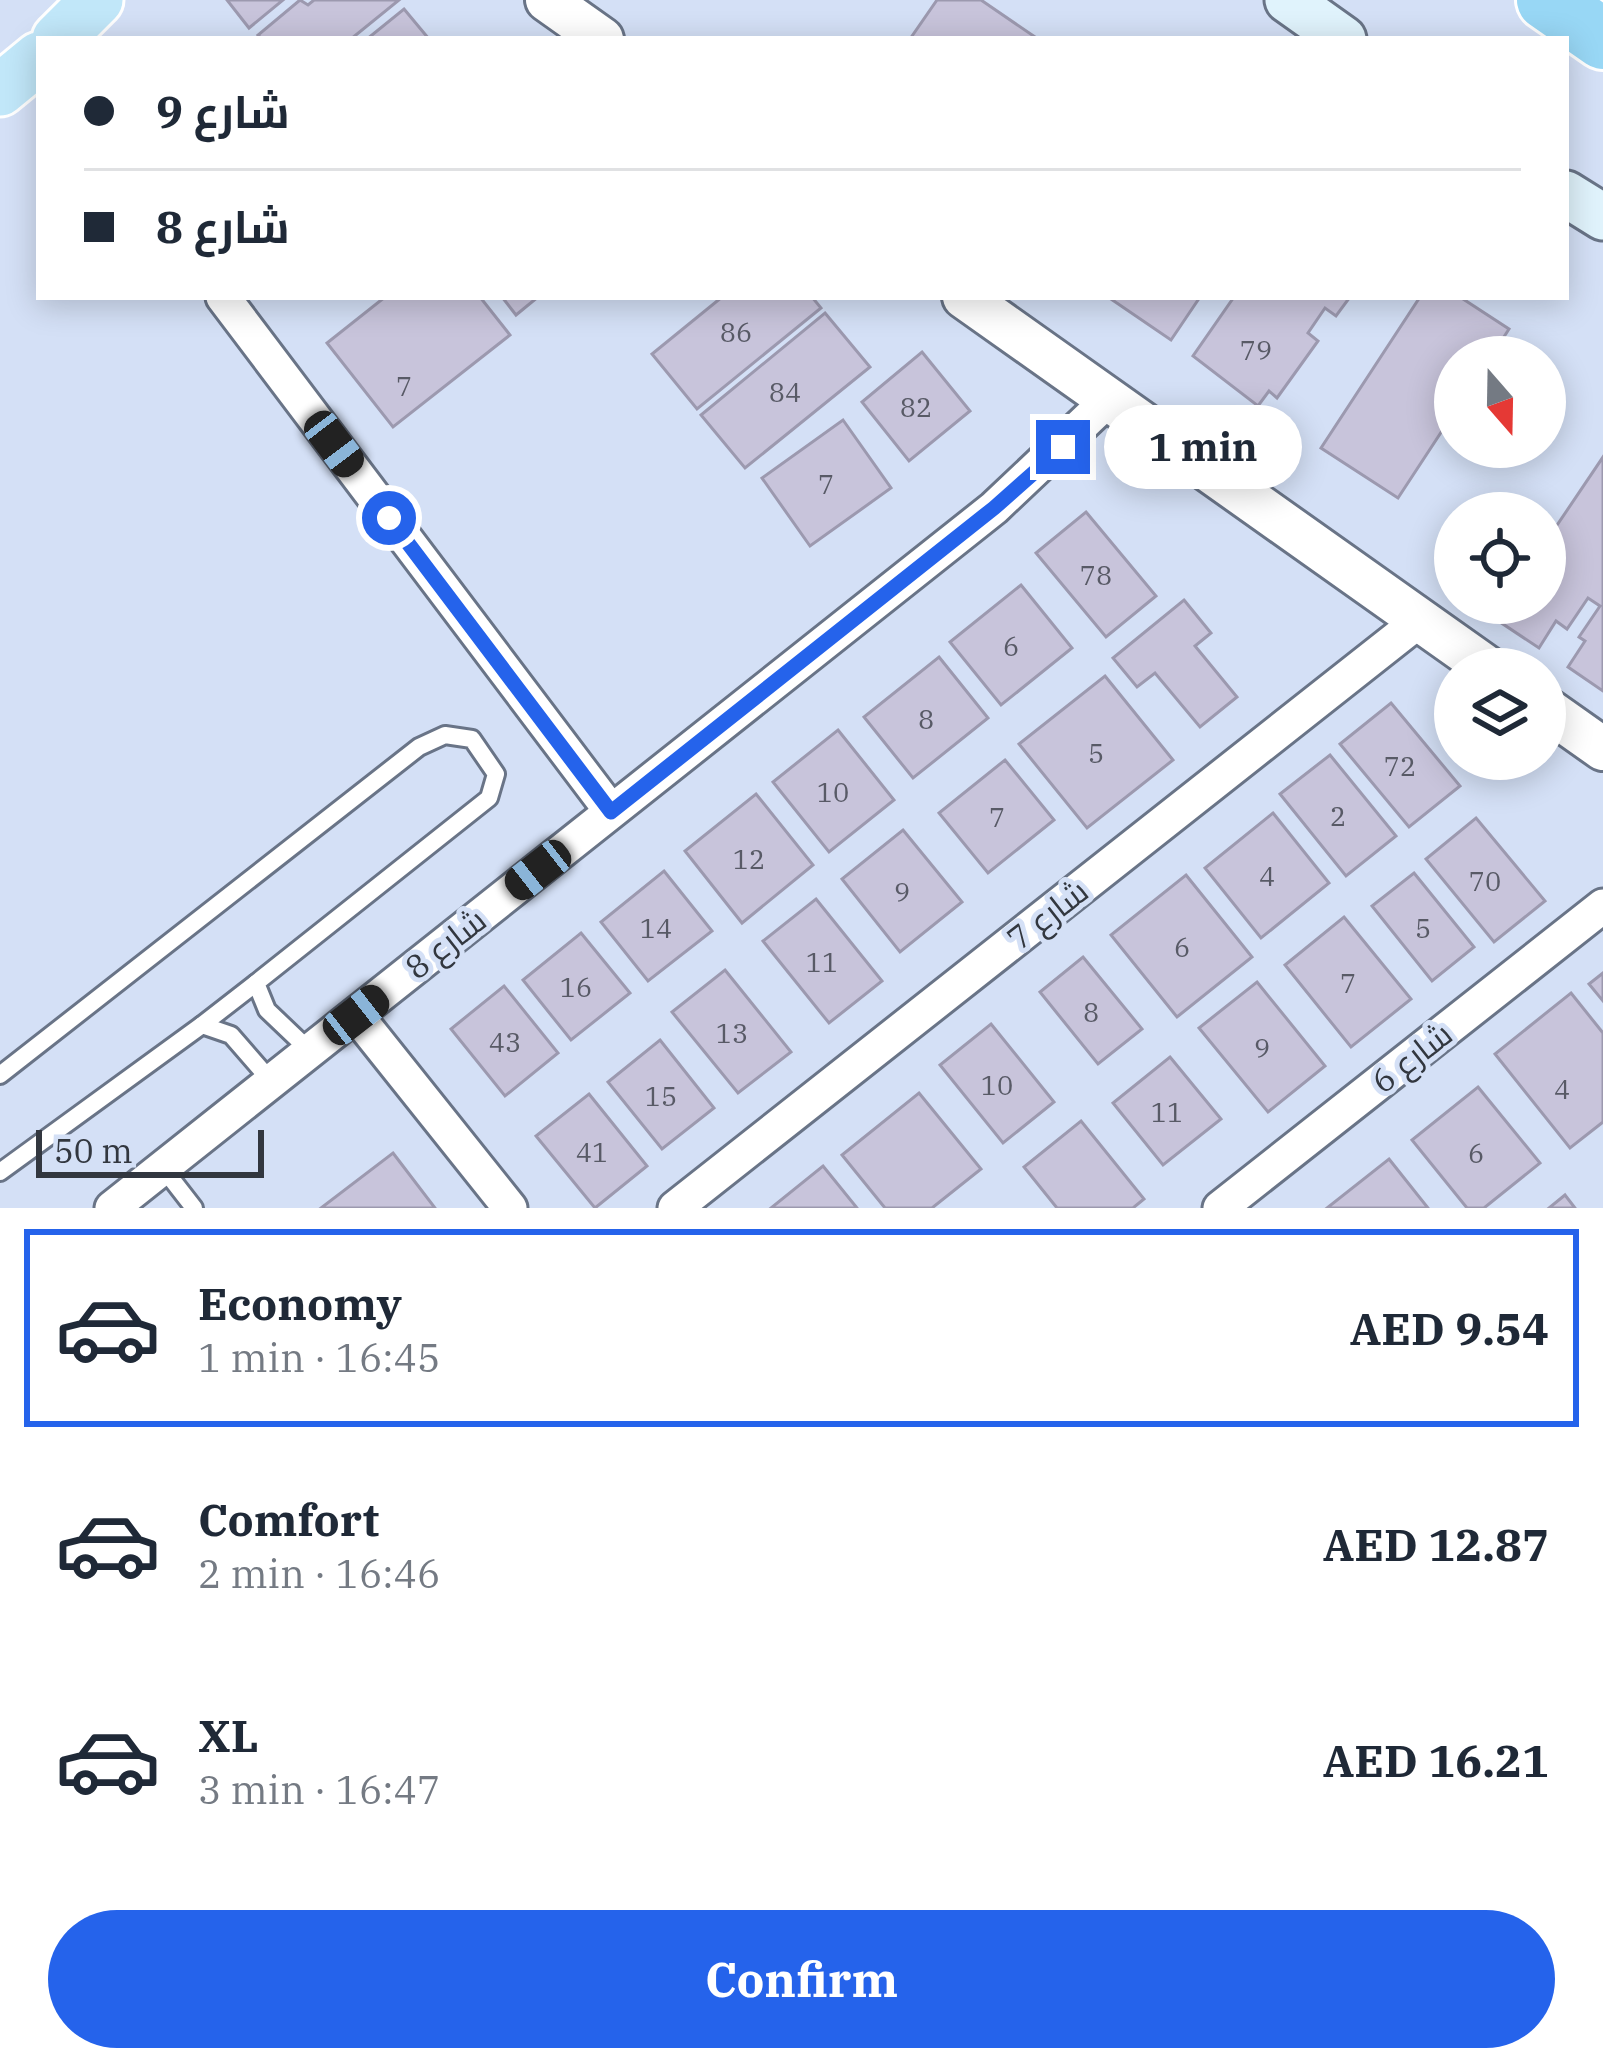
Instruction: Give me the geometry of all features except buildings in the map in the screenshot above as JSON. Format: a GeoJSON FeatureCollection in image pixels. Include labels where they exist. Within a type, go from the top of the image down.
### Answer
{"type":"FeatureCollection","features":[{"type":"Feature","properties":{"kind":"highway"},"geometry":{"type":"LineString","coordinates":[[1547,0],[1603,39]]}},
{"type":"Feature","properties":{"kind":"main road"},"geometry":{"type":"LineString","coordinates":[[61,36],[97,0]]}},
{"type":"Feature","properties":{"kind":"main road"},"geometry":{"type":"LineString","coordinates":[[1288,0],[1339,36]]}},
{"type":"Feature","properties":{"kind":"main road"},"geometry":{"type":"LineString","coordinates":[[0,89],[36,60]]}},
{"type":"Feature","properties":{"kind":"main road"},"geometry":{"type":"LineString","coordinates":[[1569,196],[1603,217]]}},
{"type":"Feature","properties":{"kind":"street"},"geometry":{"type":"LineString","coordinates":[[547,0],[598,36]]}},
{"type":"Feature","properties":{"kind":"street"},"geometry":{"type":"LineString","coordinates":[[225,300],[611,812]]}},
{"type":"Feature","properties":{"kind":"street"},"geometry":{"type":"LineString","coordinates":[[968,300],[1459,648]]}},
{"type":"Feature","properties":{"kind":"street","name":"شارع 8"},"geometry":{"type":"LineString","coordinates":[[112,1208],[994,508],[1108,400]]}},
{"type":"Feature","properties":{"kind":"street","name":"شارع 7"},"geometry":{"type":"LineString","coordinates":[[675,1208],[1420,620]]}},
{"type":"Feature","properties":{"kind":"street"},"geometry":{"type":"LineString","coordinates":[[1566,723],[1603,749]]}},
{"type":"Feature","properties":{"kind":"street","name":"شارع 6"},"geometry":{"type":"LineString","coordinates":[[1220,1208],[1603,906]]}},
{"type":"Feature","properties":{"kind":"street"},"geometry":{"type":"LineString","coordinates":[[356,1015],[510,1208]]}},
{"type":"Feature","properties":{"kind":"lane"},"geometry":{"type":"LineString","coordinates":[[0,1075],[419,747],[445,735],[472,740],[496,774],[489,798],[256,983],[0,1172]]}},
{"type":"Feature","properties":{"kind":"lane"},"geometry":{"type":"LineString","coordinates":[[256,983],[267,1010],[310,1052]]}},
{"type":"Feature","properties":{"kind":"lane"},"geometry":{"type":"LineString","coordinates":[[202,1024],[232,1035],[272,1082]]}},
{"type":"Feature","properties":{"kind":"lane"},"geometry":{"type":"LineString","coordinates":[[163,1168],[194,1208]]}},
{"type":"Feature","properties":{"kind":"route"},"geometry":{"type":"LineString","coordinates":[[389,518],[611,812],[994,508],[1063,447]]}}]}
